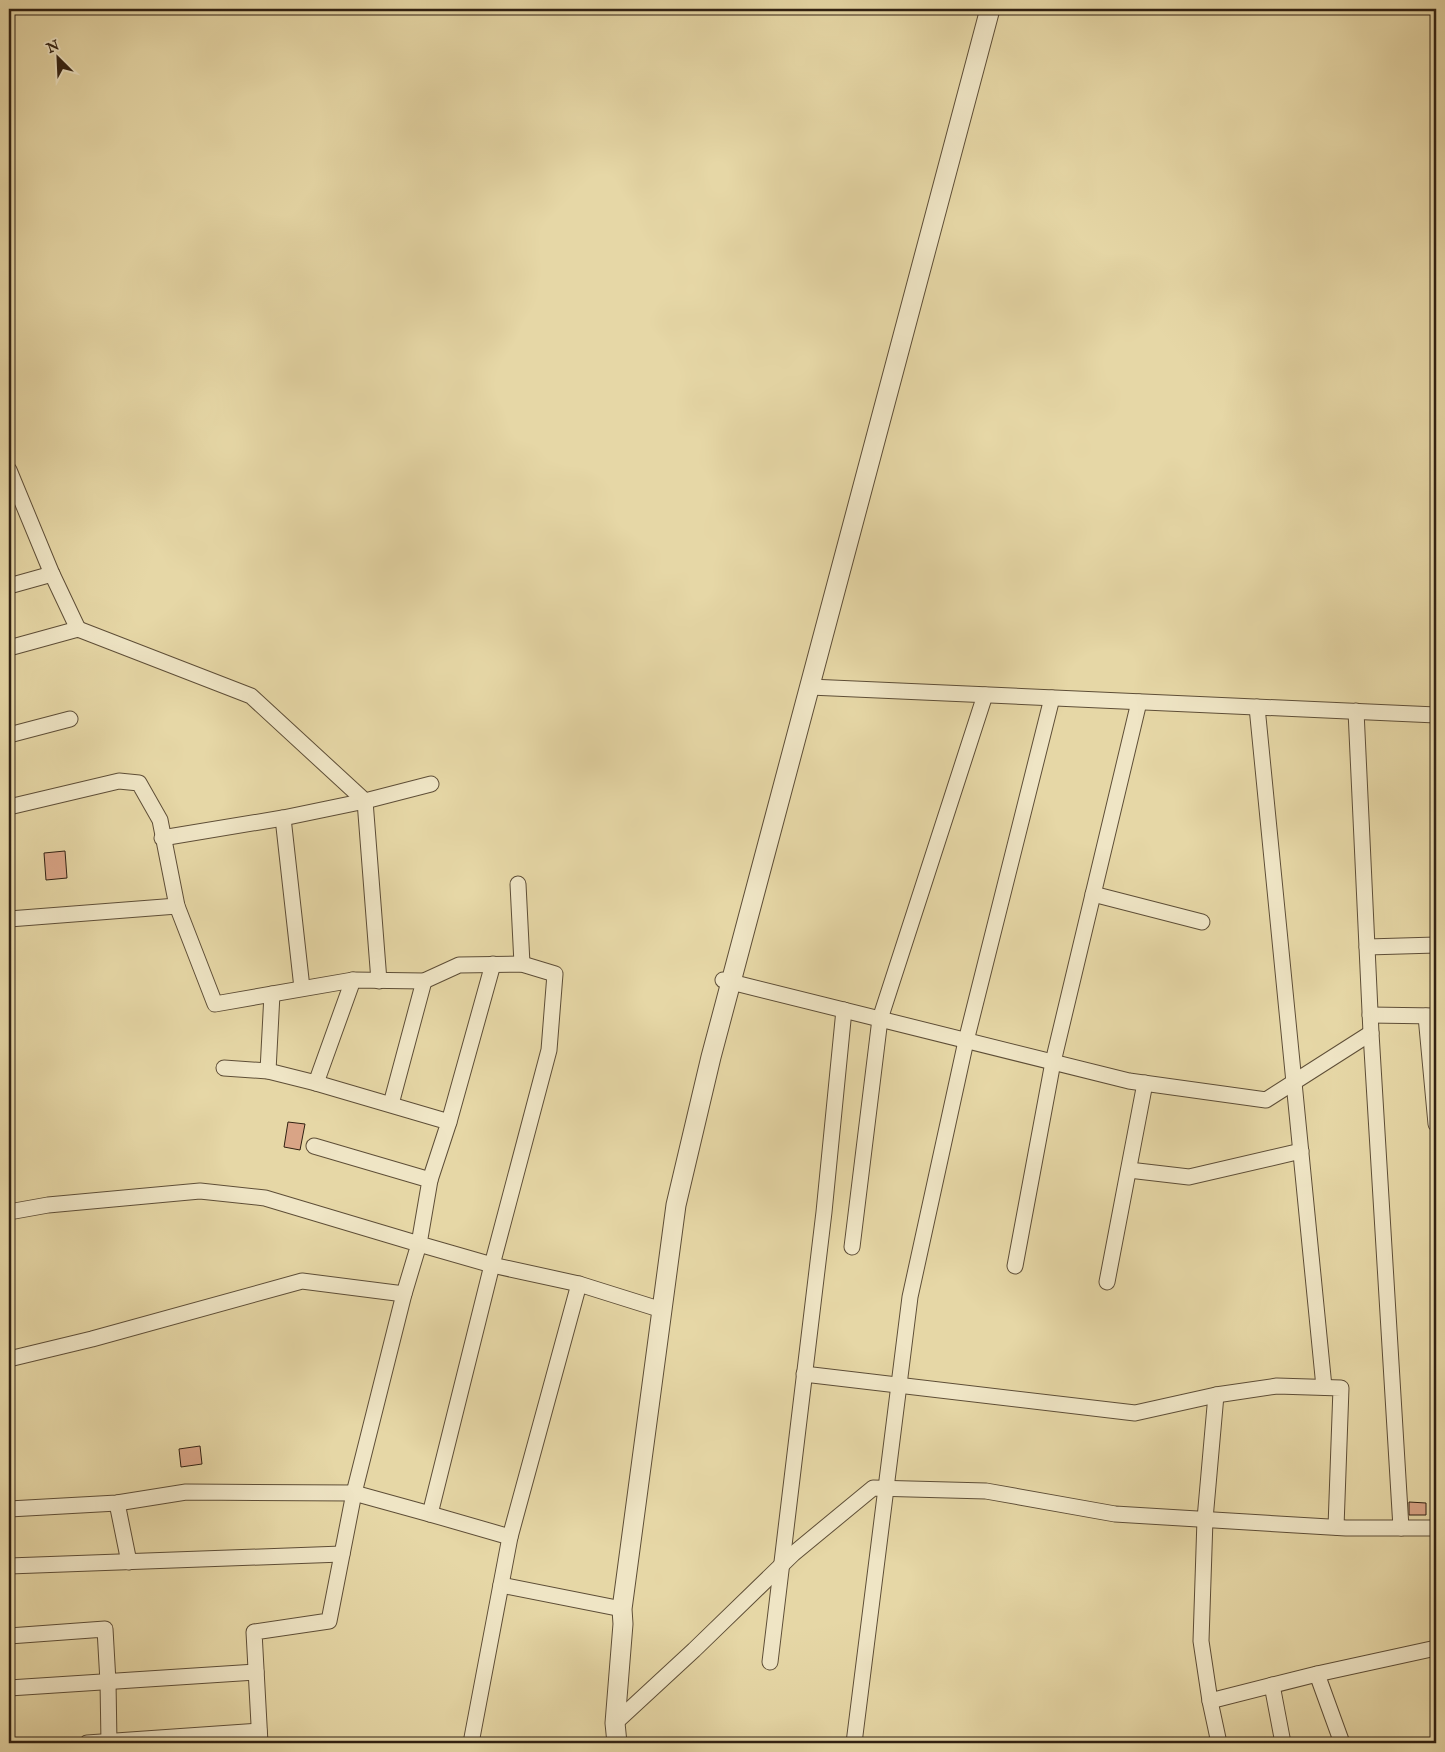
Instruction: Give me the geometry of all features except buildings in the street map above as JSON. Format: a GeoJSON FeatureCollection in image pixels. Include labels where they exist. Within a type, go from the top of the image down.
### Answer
{"type":"FeatureCollection","features":[{"type":"Feature","properties":{"kind":"street"},"geometry":{"type":"LineString","coordinates":[[617,1743],[615,1723],[623,1624],[622,1609],[676,1205],[727,981],[810,687],[990,9]]}},
{"type":"Feature","properties":{"kind":"street"},"geometry":{"type":"LineString","coordinates":[[9,470],[15,502],[78,629]]}},
{"type":"Feature","properties":{"kind":"street"},"geometry":{"type":"LineString","coordinates":[[9,586],[52,574]]}},
{"type":"Feature","properties":{"kind":"street"},"geometry":{"type":"LineString","coordinates":[[9,648],[78,629],[251,696],[365,801],[379,980]]}},
{"type":"Feature","properties":{"kind":"street"},"geometry":{"type":"LineString","coordinates":[[810,687],[1436,715]]}},
{"type":"Feature","properties":{"kind":"street"},"geometry":{"type":"LineString","coordinates":[[852,1248],[880,1019],[985,695]]}},
{"type":"Feature","properties":{"kind":"street"},"geometry":{"type":"LineString","coordinates":[[854,1743],[910,1297],[966,1041],[1052,698]]}},
{"type":"Feature","properties":{"kind":"street"},"geometry":{"type":"LineString","coordinates":[[1015,1266],[1053,1062],[1140,702]]}},
{"type":"Feature","properties":{"kind":"street"},"geometry":{"type":"LineString","coordinates":[[1257,707],[1324,1387]]}},
{"type":"Feature","properties":{"kind":"street"},"geometry":{"type":"LineString","coordinates":[[1356,711],[1370,1015],[1401,1528]]}},
{"type":"Feature","properties":{"kind":"street"},"geometry":{"type":"LineString","coordinates":[[9,735],[70,720]]}},
{"type":"Feature","properties":{"kind":"street"},"geometry":{"type":"LineString","coordinates":[[9,807],[119,781],[138,783],[160,820],[162,838],[177,906],[215,1004],[353,980],[424,981],[459,964],[522,964],[555,974],[549,1050],[492,1264],[430,1514]]}},
{"type":"Feature","properties":{"kind":"street"},"geometry":{"type":"LineString","coordinates":[[162,838],[284,818],[365,801],[431,784]]}},
{"type":"Feature","properties":{"kind":"street"},"geometry":{"type":"LineString","coordinates":[[284,818],[302,988]]}},
{"type":"Feature","properties":{"kind":"street"},"geometry":{"type":"LineString","coordinates":[[518,884],[522,964]]}},
{"type":"Feature","properties":{"kind":"street"},"geometry":{"type":"LineString","coordinates":[[1093,894],[1202,922]]}},
{"type":"Feature","properties":{"kind":"street"},"geometry":{"type":"LineString","coordinates":[[9,919],[177,906]]}},
{"type":"Feature","properties":{"kind":"street"},"geometry":{"type":"LineString","coordinates":[[1367,947],[1436,945]]}},
{"type":"Feature","properties":{"kind":"street"},"geometry":{"type":"LineString","coordinates":[[87,1743],[260,1737],[254,1632],[329,1621],[354,1493],[404,1294],[419,1244],[430,1180],[449,1122],[494,964]]}},
{"type":"Feature","properties":{"kind":"street"},"geometry":{"type":"LineString","coordinates":[[316,1083],[353,980]]}},
{"type":"Feature","properties":{"kind":"street"},"geometry":{"type":"LineString","coordinates":[[391,1104],[424,981]]}},
{"type":"Feature","properties":{"kind":"street"},"geometry":{"type":"LineString","coordinates":[[727,981],[1129,1081],[1266,1100],[1371,1033]]}},
{"type":"Feature","properties":{"kind":"street"},"geometry":{"type":"LineString","coordinates":[[268,1071],[272,994]]}},
{"type":"Feature","properties":{"kind":"street"},"geometry":{"type":"LineString","coordinates":[[770,1662],[824,1212],[844,1010]]}},
{"type":"Feature","properties":{"kind":"street"},"geometry":{"type":"LineString","coordinates":[[1370,1015],[1431,1016],[1436,1124]]}},
{"type":"Feature","properties":{"kind":"street"},"geometry":{"type":"LineString","coordinates":[[224,1068],[268,1071],[391,1104],[449,1122]]}},
{"type":"Feature","properties":{"kind":"street"},"geometry":{"type":"LineString","coordinates":[[1107,1282],[1145,1084]]}},
{"type":"Feature","properties":{"kind":"street"},"geometry":{"type":"LineString","coordinates":[[314,1146],[430,1180]]}},
{"type":"Feature","properties":{"kind":"street"},"geometry":{"type":"LineString","coordinates":[[1129,1170],[1189,1177],[1301,1151]]}},
{"type":"Feature","properties":{"kind":"street"},"geometry":{"type":"LineString","coordinates":[[9,1212],[48,1205],[200,1191],[265,1198],[492,1264],[579,1284],[662,1310]]}},
{"type":"Feature","properties":{"kind":"street"},"geometry":{"type":"LineString","coordinates":[[9,1359],[92,1339],[302,1281],[404,1294]]}},
{"type":"Feature","properties":{"kind":"street"},"geometry":{"type":"LineString","coordinates":[[471,1743],[510,1537],[579,1284]]}},
{"type":"Feature","properties":{"kind":"street"},"geometry":{"type":"LineString","coordinates":[[804,1374],[1135,1413],[1216,1395],[1277,1386],[1341,1388],[1336,1527]]}},
{"type":"Feature","properties":{"kind":"street"},"geometry":{"type":"LineString","coordinates":[[1216,1395],[1205,1519],[1201,1641],[1210,1701],[1219,1743]]}},
{"type":"Feature","properties":{"kind":"street"},"geometry":{"type":"LineString","coordinates":[[615,1723],[782,1565],[873,1488],[986,1491],[1115,1514],[1336,1527],[1436,1528]]}},
{"type":"Feature","properties":{"kind":"street"},"geometry":{"type":"LineString","coordinates":[[9,1509],[117,1504],[186,1492],[354,1493],[510,1537]]}},
{"type":"Feature","properties":{"kind":"street"},"geometry":{"type":"LineString","coordinates":[[117,1504],[129,1562]]}},
{"type":"Feature","properties":{"kind":"street"},"geometry":{"type":"LineString","coordinates":[[9,1566],[342,1554]]}},
{"type":"Feature","properties":{"kind":"street"},"geometry":{"type":"LineString","coordinates":[[501,1585],[622,1609]]}},
{"type":"Feature","properties":{"kind":"street"},"geometry":{"type":"LineString","coordinates":[[9,1636],[105,1629],[109,1742]]}},
{"type":"Feature","properties":{"kind":"street"},"geometry":{"type":"LineString","coordinates":[[1210,1701],[1317,1674],[1436,1648]]}},
{"type":"Feature","properties":{"kind":"street"},"geometry":{"type":"LineString","coordinates":[[9,1688],[256,1672]]}},
{"type":"Feature","properties":{"kind":"street"},"geometry":{"type":"LineString","coordinates":[[1317,1674],[1342,1743]]}},
{"type":"Feature","properties":{"kind":"street"},"geometry":{"type":"LineString","coordinates":[[1272,1685],[1283,1743]]}}]}
